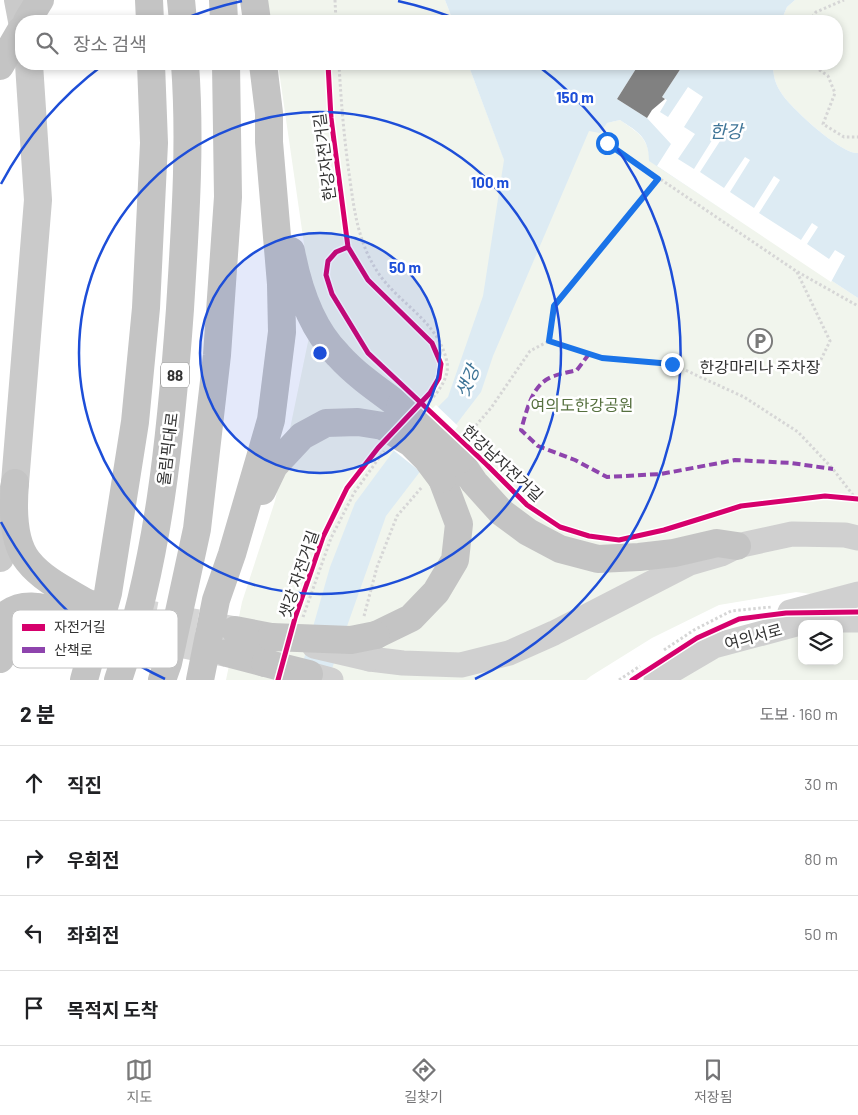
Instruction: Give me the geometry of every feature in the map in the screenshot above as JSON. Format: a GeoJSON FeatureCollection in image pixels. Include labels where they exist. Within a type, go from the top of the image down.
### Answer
{"type":"FeatureCollection","features":[{"type":"Feature","properties":{"kind":"highway"},"geometry":{"type":"LineString","coordinates":[[31,15],[40,0]]}},
{"type":"Feature","properties":{"kind":"highway"},"geometry":{"type":"LineString","coordinates":[[149,0],[150,15]]}},
{"type":"Feature","properties":{"kind":"highway"},"geometry":{"type":"LineString","coordinates":[[182,0],[183,15]]}},
{"type":"Feature","properties":{"kind":"highway"},"geometry":{"type":"LineString","coordinates":[[223,0],[224,15]]}},
{"type":"Feature","properties":{"kind":"highway"},"geometry":{"type":"LineString","coordinates":[[254,0],[256,15]]}},
{"type":"Feature","properties":{"kind":"highway"},"geometry":{"type":"LineString","coordinates":[[0,66],[15,40]]}},
{"type":"Feature","properties":{"kind":"highway"},"geometry":{"type":"LineString","coordinates":[[103,610],[108,592],[136,422],[146,308],[154,143],[151,70]]}},
{"type":"Feature","properties":{"kind":"highway","name":"올림픽대로"},"geometry":{"type":"LineString","coordinates":[[138,610],[146,579],[165,472],[175,372],[187,202],[186,70]]}},
{"type":"Feature","properties":{"kind":"highway"},"geometry":{"type":"LineString","coordinates":[[178,617],[197,529],[217,355],[228,196],[226,70]]}},
{"type":"Feature","properties":{"kind":"highway"},"geometry":{"type":"LineString","coordinates":[[200,680],[216,600],[232,554],[271,420],[282,332],[281,284],[269,113],[263,70]]}},
{"type":"Feature","properties":{"kind":"highway"},"geometry":{"type":"LineString","coordinates":[[268,650],[370,638],[411,618],[436,592],[455,560],[459,524],[447,466],[431,431],[412,403],[361,377],[336,354],[317,328],[306,303],[294,266],[270,142]]}},
{"type":"Feature","properties":{"kind":"highway"},"geometry":{"type":"LineString","coordinates":[[232,554],[274,466],[302,436],[326,423],[358,422],[383,426],[411,443],[427,459],[447,466],[474,482],[501,512],[528,532],[560,549],[598,559],[674,553],[718,543],[737,546]]}},
{"type":"Feature","properties":{"kind":"highway"},"geometry":{"type":"LineString","coordinates":[[15,483],[12,513],[19,544],[27,560],[83,610]]}},
{"type":"Feature","properties":{"kind":"highway"},"geometry":{"type":"LineString","coordinates":[[0,621],[12,610],[24,606],[57,610]]}},
{"type":"Feature","properties":{"kind":"highway"},"geometry":{"type":"LineString","coordinates":[[0,660],[12,640]]}},
{"type":"Feature","properties":{"kind":"highway"},"geometry":{"type":"LineString","coordinates":[[231,642],[268,650],[319,678]]}},
{"type":"Feature","properties":{"kind":"highway","name":"올림픽대로"},"geometry":{"type":"LineString","coordinates":[[118,680],[122,668]]}},
{"type":"Feature","properties":{"kind":"highway"},"geometry":{"type":"LineString","coordinates":[[162,680],[166,668]]}},
{"type":"Feature","properties":{"kind":"main road"},"geometry":{"type":"LineString","coordinates":[[18,0],[21,15]]}},
{"type":"Feature","properties":{"kind":"main road"},"geometry":{"type":"LineString","coordinates":[[0,558],[15,483],[38,200],[29,70]]}},
{"type":"Feature","properties":{"kind":"main road"},"geometry":{"type":"LineString","coordinates":[[370,638],[403,663],[461,665],[509,653],[554,633],[690,563],[721,554],[737,546],[792,534],[845,535],[858,538]]}},
{"type":"Feature","properties":{"kind":"main road"},"geometry":{"type":"LineString","coordinates":[[714,646],[751,623],[858,594]]}},
{"type":"Feature","properties":{"kind":"main road","name":"여의서로"},"geometry":{"type":"LineString","coordinates":[[656,680],[714,646],[804,622],[858,620]]}},
{"type":"Feature","properties":{"kind":"path"},"geometry":{"type":"LineString","coordinates":[[335,0],[336,15]]}},
{"type":"Feature","properties":{"kind":"path"},"geometry":{"type":"LineString","coordinates":[[814,15],[816,12],[844,0]]}},
{"type":"Feature","properties":{"kind":"path"},"geometry":{"type":"LineString","coordinates":[[819,70],[828,76],[836,93],[823,124],[844,137],[858,137]]}},
{"type":"Feature","properties":{"kind":"path"},"geometry":{"type":"LineString","coordinates":[[607,143],[796,271],[858,306]]}},
{"type":"Feature","properties":{"kind":"path"},"geometry":{"type":"LineString","coordinates":[[549,341],[554,306],[658,179]]}},
{"type":"Feature","properties":{"kind":"path"},"geometry":{"type":"LineString","coordinates":[[796,271],[830,341],[814,376]]}},
{"type":"Feature","properties":{"kind":"path"},"geometry":{"type":"LineString","coordinates":[[370,638],[377,567],[397,516],[447,466],[491,408],[530,351],[549,341],[602,358],[672,364],[744,397],[798,432],[857,499]]}},
{"type":"Feature","properties":{"kind":"path"},"geometry":{"type":"LineString","coordinates":[[412,403],[439,378]]}},
{"type":"Feature","properties":{"kind":"path"},"geometry":{"type":"LineString","coordinates":[[848,498],[857,499]]}},
{"type":"Feature","properties":{"kind":"green space"},"geometry":{"type":"Polygon","coordinates":[[[267,0],[445,0],[451,15],[270,15],[267,0]]]}},
{"type":"Feature","properties":{"kind":"green space"},"geometry":{"type":"Polygon","coordinates":[[[795,0],[858,0],[858,153],[841,147],[817,130],[787,101],[774,76],[774,70],[843,70],[843,15],[784,15],[787,7],[795,0]]]}},
{"type":"Feature","properties":{"kind":"green space","name":"여의도한강공원"},"geometry":{"type":"Polygon","coordinates":[[[279,70],[470,70],[504,159],[620,120],[641,136],[647,146],[650,161],[858,298],[858,600],[796,592],[719,605],[652,638],[586,680],[226,680],[242,602],[275,501],[314,313],[279,70]]]}},
{"type":"Feature","properties":{"kind":"green space"},"geometry":{"type":"Polygon","coordinates":[[[843,630],[858,632],[858,680],[669,680],[694,661],[798,633],[798,665],[843,665],[843,630]]]}},
{"type":"Feature","properties":{"kind":"water"},"geometry":{"type":"Polygon","coordinates":[[[445,0],[795,0],[787,7],[784,15],[451,15],[445,0]]]}},
{"type":"Feature","properties":{"kind":"water","name":"한강"},"geometry":{"type":"Polygon","coordinates":[[[470,70],[774,70],[778,87],[795,109],[829,139],[851,152],[858,153],[858,298],[649,161],[645,141],[637,132],[620,120],[607,123],[600,133],[589,131],[493,356],[481,392],[386,516],[328,680],[298,680],[330,567],[355,503],[395,449],[448,397],[483,296],[504,160],[470,70]]]}},
{"type":"Feature","properties":{"kind":"pier"},"geometry":{"type":"Polygon","coordinates":[[[635,70],[680,70],[662,97],[667,100],[660,112],[668,117],[688,87],[703,97],[684,127],[695,134],[678,159],[694,169],[714,137],[720,141],[700,172],[724,188],[745,157],[750,160],[730,192],[754,208],[774,176],[780,180],[759,213],[801,240],[812,223],[818,227],[807,244],[829,259],[835,250],[845,256],[831,282],[657,166],[671,144],[647,118],[617,99],[635,70]]]}},
{"type":"Feature","properties":{"kind":"pier"},"geometry":{"type":"Polygon","coordinates":[[[436,405],[458,426],[422,473],[392,449],[436,405]]]}},
{"type":"Feature","properties":{"kind":"building"},"geometry":{"type":"Polygon","coordinates":[[[635,70],[680,70],[662,97],[665,99],[652,110],[647,118],[617,99],[635,70]]]}},
{"type":"Feature","properties":{"kind":"tunnel"},"geometry":{"type":"LineString","coordinates":[[87,603],[125,610]]}},
{"type":"Feature","properties":{"kind":"tunnel"},"geometry":{"type":"LineString","coordinates":[[178,620],[233,630]]}},
{"type":"Feature","properties":{"kind":"tunnel"},"geometry":{"type":"LineString","coordinates":[[178,643],[227,653]]}},
{"type":"Feature","properties":{"kind":"marked path"},"geometry":{"type":"LineString","coordinates":[[589,354],[577,370],[557,375],[540,385],[535,391],[528,406],[521,430],[538,446],[575,460],[607,477],[661,474],[735,460],[791,463],[833,469]]}},
{"type":"Feature","properties":{"kind":"cycle path","name":"한강자전거길"},"geometry":{"type":"LineString","coordinates":[[278,680],[295,618],[323,537],[347,488],[378,448],[430,393],[439,378],[441,364],[432,343],[368,280],[348,247],[331,118],[328,70]]}},
{"type":"Feature","properties":{"kind":"cycle path","name":"한강남자전거길"},"geometry":{"type":"LineString","coordinates":[[348,247],[336,252],[328,261],[326,275],[332,294],[368,353],[527,505],[560,527],[589,536],[619,540],[664,530],[741,506],[825,496],[858,499]]}},
{"type":"Feature","properties":{"kind":"cycle path"},"geometry":{"type":"LineString","coordinates":[[632,680],[697,638],[739,619],[786,613],[858,612]]}},
{"type":"Feature","properties":{"kind":"place","name":"한강마리나 주차장"},"geometry":{"type":"Point","coordinates":[760,341]}},
{"type":"Feature","properties":{"kind":"route"},"geometry":{"type":"LineString","coordinates":[[607,143],[658,179],[554,306],[549,341],[602,358],[672,364]]}},
{"type":"Feature","properties":{"kind":"water label","name":"샛강"},"geometry":{"type":"Point","coordinates":[467,381]}}]}
